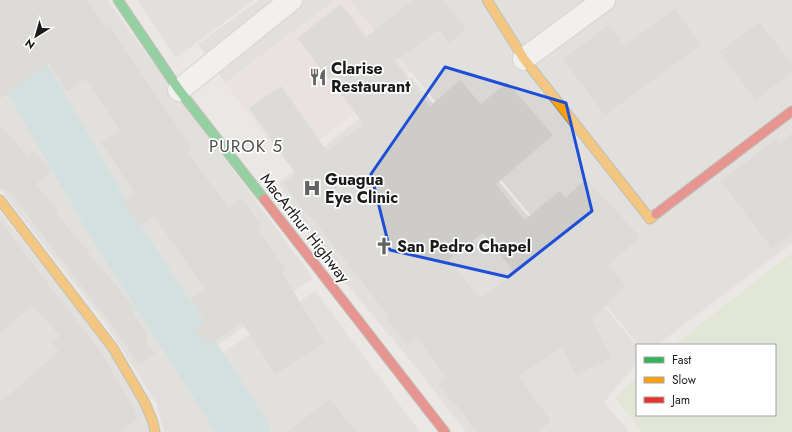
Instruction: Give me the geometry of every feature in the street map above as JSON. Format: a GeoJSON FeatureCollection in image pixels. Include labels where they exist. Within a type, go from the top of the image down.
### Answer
{"type":"FeatureCollection","features":[{"type":"Feature","properties":{"kind":"street","name":"MacArthur Highway"},"geometry":{"type":"LineString","coordinates":[[118,0],[179,90],[445,432]]}},
{"type":"Feature","properties":{"kind":"street"},"geometry":{"type":"LineString","coordinates":[[179,90],[291,0]]}},
{"type":"Feature","properties":{"kind":"street"},"geometry":{"type":"LineString","coordinates":[[487,0],[524,59],[650,218],[792,111]]}},
{"type":"Feature","properties":{"kind":"street"},"geometry":{"type":"LineString","coordinates":[[524,59],[604,0]]}},
{"type":"Feature","properties":{"kind":"street"},"geometry":{"type":"LineString","coordinates":[[0,200],[113,348],[146,403],[155,432]]}},
{"type":"Feature","properties":{"kind":"highlighted area"},"geometry":{"type":"Polygon","coordinates":[[[445,67],[566,103],[592,211],[508,277],[390,250],[371,174],[445,67]]]}},
{"type":"Feature","properties":{"kind":"shaded area"},"geometry":{"type":"Polygon","coordinates":[[[0,0],[107,0],[313,278],[203,356],[106,201],[23,50],[0,0]]]}},
{"type":"Feature","properties":{"kind":"shaded area"},"geometry":{"type":"Polygon","coordinates":[[[137,0],[254,0],[176,58],[137,0]]]}},
{"type":"Feature","properties":{"kind":"shaded area"},"geometry":{"type":"Polygon","coordinates":[[[259,0],[335,0],[225,83],[198,44],[259,0]]]}},
{"type":"Feature","properties":{"kind":"shaded area","name":"Clarise Restaurant"},"geometry":{"type":"Polygon","coordinates":[[[335,0],[349,0],[411,72],[287,163],[225,83],[335,0]]]}},
{"type":"Feature","properties":{"kind":"shaded area"},"geometry":{"type":"Polygon","coordinates":[[[349,0],[792,0],[792,243],[658,344],[638,344],[349,0]]]}},
{"type":"Feature","properties":{"kind":"shaded area"},"geometry":{"type":"Polygon","coordinates":[[[0,49],[228,432],[164,432],[157,404],[105,322],[0,189],[0,49]]]}},
{"type":"Feature","properties":{"kind":"shaded area"},"geometry":{"type":"Polygon","coordinates":[[[411,77],[636,345],[636,364],[604,402],[629,432],[466,432],[415,366],[325,258],[279,183],[411,77]]]}},
{"type":"Feature","properties":{"kind":"shaded area"},"geometry":{"type":"Polygon","coordinates":[[[0,212],[122,365],[152,432],[0,432],[0,212]]]}},
{"type":"Feature","properties":{"kind":"shaded area"},"geometry":{"type":"Polygon","coordinates":[[[315,291],[420,432],[259,432],[212,360],[315,291]]]}},
{"type":"Feature","properties":{"kind":"green space"},"geometry":{"type":"Polygon","coordinates":[[[792,253],[792,432],[642,432],[615,397],[636,378],[636,416],[776,416],[776,344],[675,344],[792,253]]]}},
{"type":"Feature","properties":{"kind":"building"},"geometry":{"type":"Polygon","coordinates":[[[0,0],[87,0],[105,26],[109,24],[192,148],[187,152],[229,208],[242,198],[261,225],[257,228],[286,270],[282,273],[325,343],[275,374],[242,322],[207,347],[195,329],[205,322],[190,300],[205,289],[154,216],[140,226],[123,203],[135,194],[101,142],[120,130],[86,79],[67,91],[49,63],[0,99],[0,0]]]}},
{"type":"Feature","properties":{"kind":"building"},"geometry":{"type":"Polygon","coordinates":[[[413,0],[443,0],[466,28],[449,43],[439,30],[395,61],[430,106],[460,80],[481,104],[507,82],[553,135],[496,184],[524,220],[560,191],[565,198],[586,179],[640,237],[608,266],[626,286],[592,319],[611,358],[576,375],[562,347],[519,376],[551,422],[536,432],[476,432],[457,405],[455,406],[439,384],[446,378],[417,337],[407,345],[387,319],[389,317],[310,215],[308,216],[284,183],[296,174],[249,108],[281,86],[327,151],[363,125],[363,123],[297,38],[341,4],[366,37],[413,0]],[[483,233],[448,260],[480,298],[515,273],[483,233]]]}},
{"type":"Feature","properties":{"kind":"building"},"geometry":{"type":"Polygon","coordinates":[[[675,9],[701,45],[605,115],[563,59],[609,25],[624,46],[675,9]]]}},
{"type":"Feature","properties":{"kind":"building"},"geometry":{"type":"Polygon","coordinates":[[[759,22],[792,64],[792,72],[756,100],[719,52],[759,22]]]}},
{"type":"Feature","properties":{"kind":"building"},"geometry":{"type":"Polygon","coordinates":[[[0,125],[28,157],[34,151],[52,170],[36,184],[58,210],[55,212],[136,311],[133,314],[149,336],[145,339],[155,354],[138,365],[123,340],[10,192],[0,188],[0,125]]]}},
{"type":"Feature","properties":{"kind":"building"},"geometry":{"type":"Polygon","coordinates":[[[792,133],[792,234],[772,249],[721,181],[777,138],[780,143],[792,133]]]}},
{"type":"Feature","properties":{"kind":"building"},"geometry":{"type":"Polygon","coordinates":[[[0,221],[103,355],[134,409],[138,419],[120,432],[0,432],[0,403],[59,351],[52,343],[60,336],[32,305],[0,334],[0,221]]]}},
{"type":"Feature","properties":{"kind":"building"},"geometry":{"type":"Polygon","coordinates":[[[330,399],[356,432],[287,432],[330,399]]]}},
{"type":"Feature","properties":{"kind":"waterway"},"geometry":{"type":"LineString","coordinates":[[0,31],[115,230],[245,432]]}},
{"type":"Feature","properties":{"kind":"traffic: fast"},"geometry":{"type":"LineString","coordinates":[[118,0],[179,90],[264,199]]}},
{"type":"Feature","properties":{"kind":"traffic: slow"},"geometry":{"type":"LineString","coordinates":[[487,0],[524,59],[650,219],[656,214]]}},
{"type":"Feature","properties":{"kind":"traffic: slow"},"geometry":{"type":"LineString","coordinates":[[0,200],[113,348],[145,403],[153,422],[155,432]]}},
{"type":"Feature","properties":{"kind":"traffic: jam"},"geometry":{"type":"LineString","coordinates":[[656,214],[792,111]]}},
{"type":"Feature","properties":{"kind":"traffic: jam"},"geometry":{"type":"LineString","coordinates":[[264,199],[445,432]]}},
{"type":"Feature","properties":{"kind":"place","name":"Clarise Restaurant"},"geometry":{"type":"Point","coordinates":[318,77]}},
{"type":"Feature","properties":{"kind":"place","name":"Guagua Eye Clinic"},"geometry":{"type":"Point","coordinates":[312,188]}},
{"type":"Feature","properties":{"kind":"place","name":"San Pedro Chapel"},"geometry":{"type":"Point","coordinates":[384,246]}},
{"type":"Feature","properties":{"kind":"district","name":"PUROK 5"},"geometry":{"type":"Point","coordinates":[246,146]}}]}
